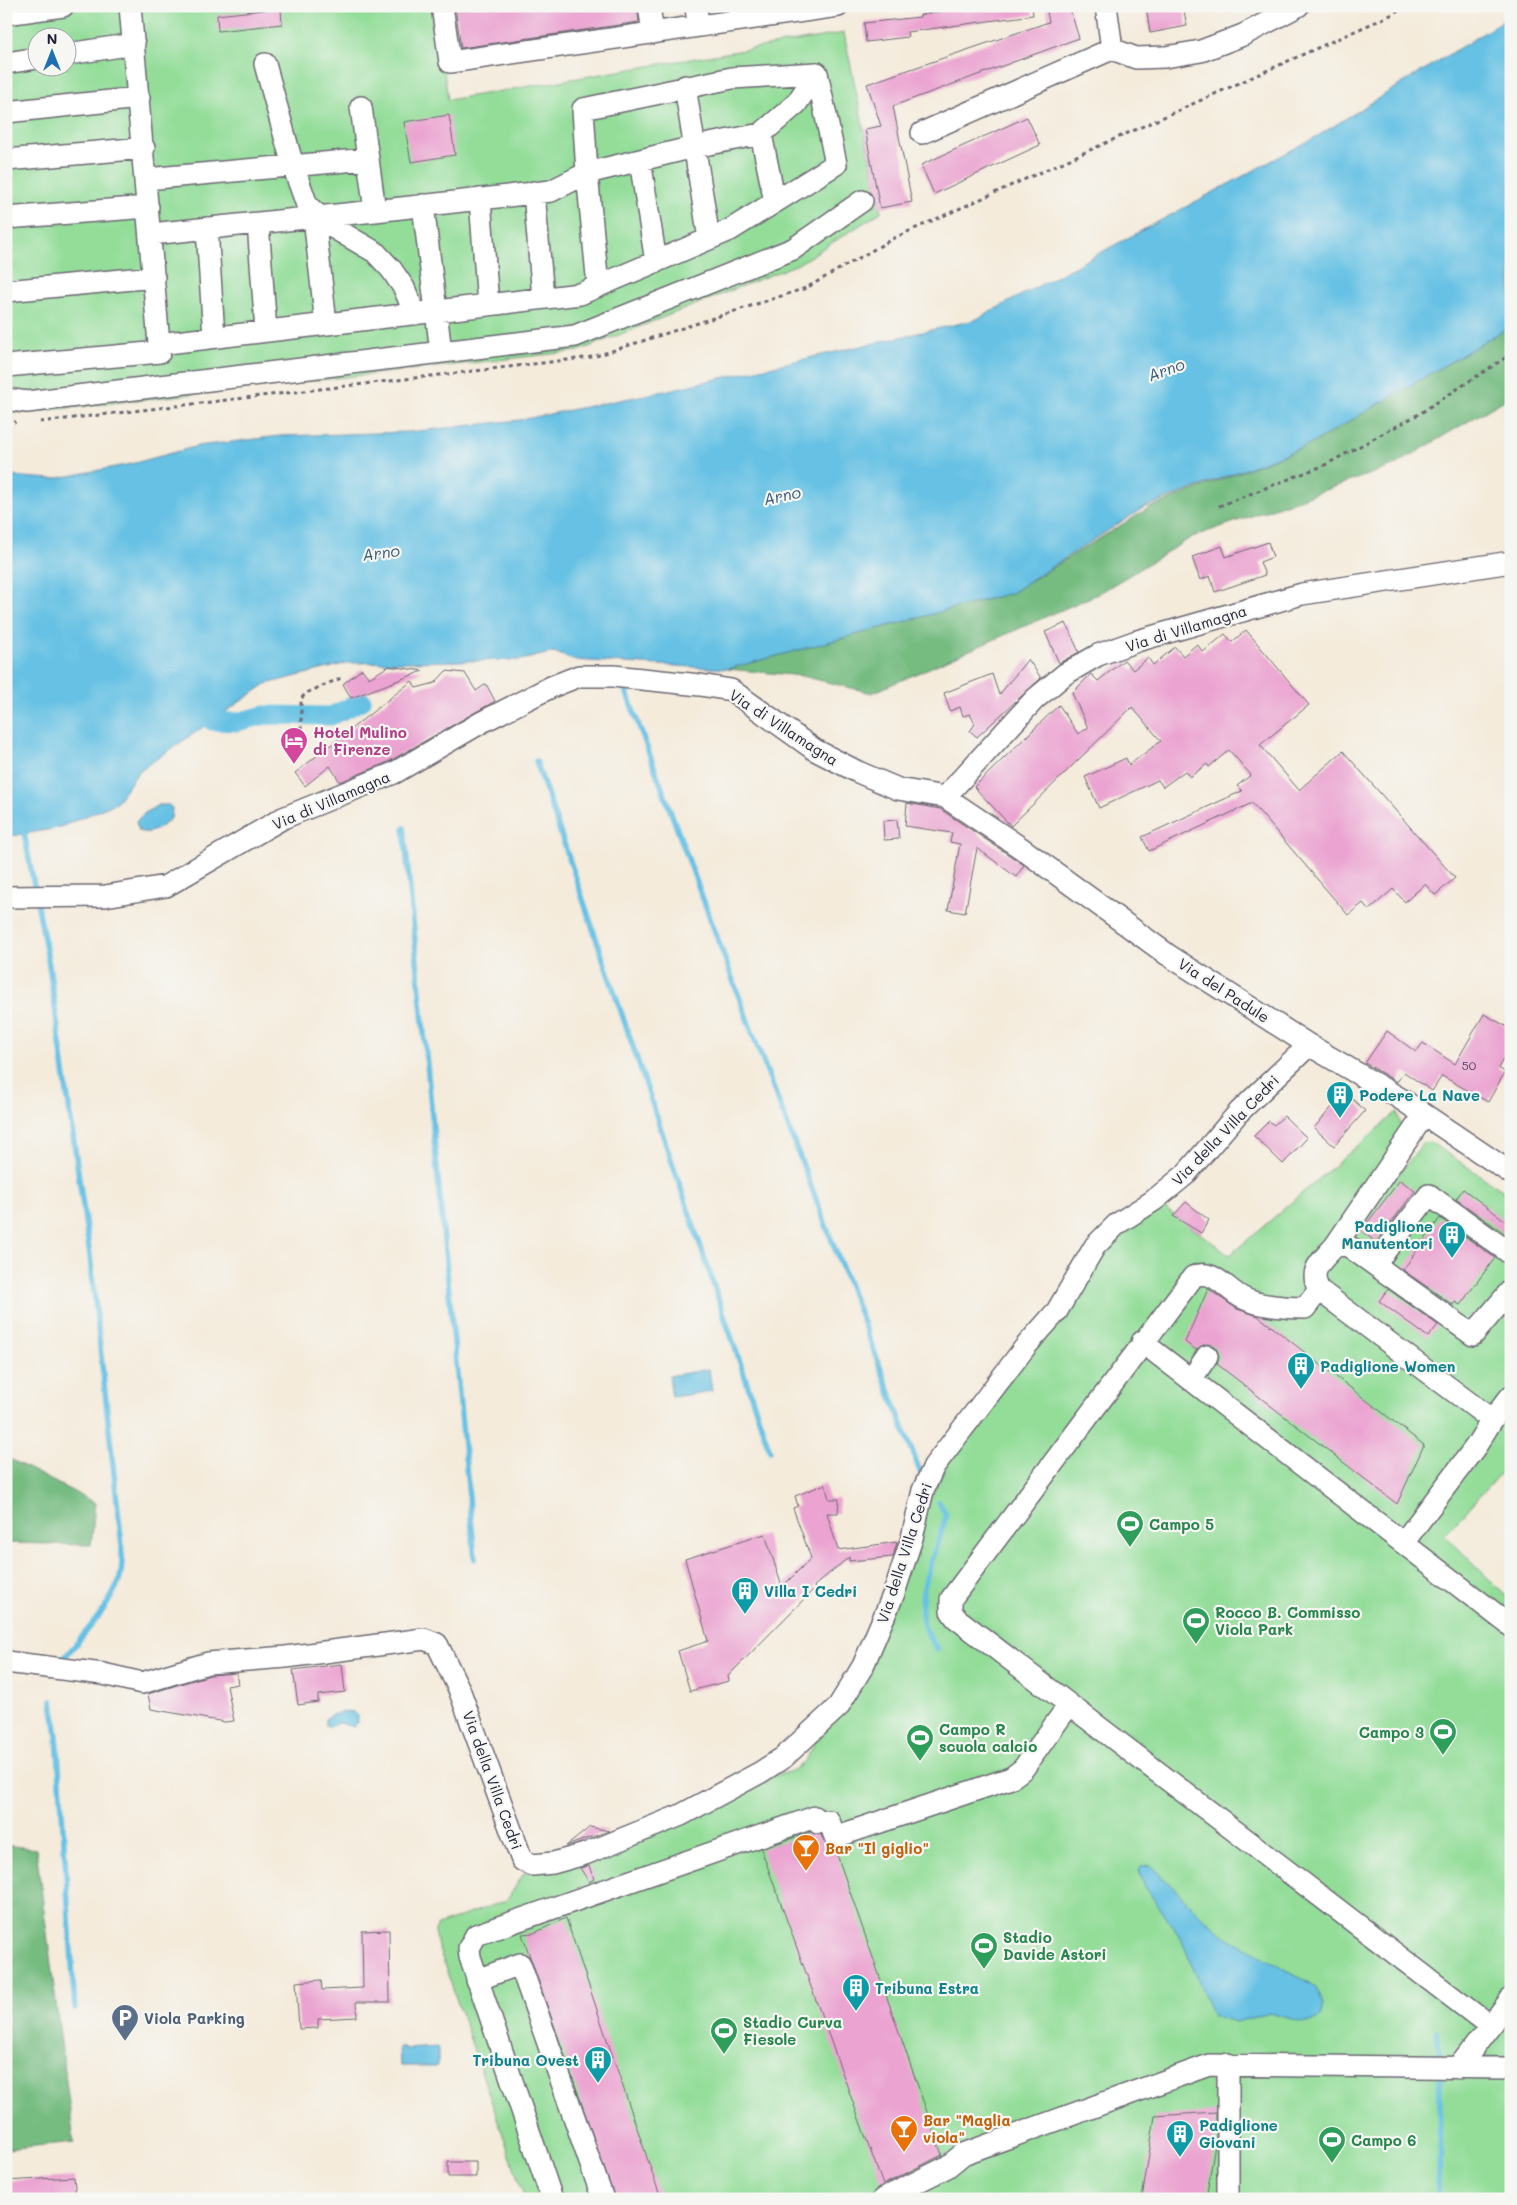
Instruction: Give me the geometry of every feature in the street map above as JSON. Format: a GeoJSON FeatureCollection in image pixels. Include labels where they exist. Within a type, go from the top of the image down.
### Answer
{"type":"FeatureCollection","features":[{"type":"Feature","properties":{"kind":"street"},"geometry":{"type":"LineString","coordinates":[[6,14],[63,6]]}},
{"type":"Feature","properties":{"kind":"street"},"geometry":{"type":"LineString","coordinates":[[130,6],[164,385]]}},
{"type":"Feature","properties":{"kind":"street"},"geometry":{"type":"LineString","coordinates":[[442,6],[450,62],[653,33],[697,16],[831,7]]}},
{"type":"Feature","properties":{"kind":"street"},"geometry":{"type":"LineString","coordinates":[[649,6],[653,33]]}},
{"type":"Feature","properties":{"kind":"street"},"geometry":{"type":"LineString","coordinates":[[1106,6],[1112,49]]}},
{"type":"Feature","properties":{"kind":"street"},"geometry":{"type":"LineString","coordinates":[[922,133],[1112,49],[1136,58],[1165,57],[1201,51],[1243,35],[1298,6]]}},
{"type":"Feature","properties":{"kind":"street"},"geometry":{"type":"LineString","coordinates":[[78,52],[134,44]]}},
{"type":"Feature","properties":{"kind":"street"},"geometry":{"type":"LineString","coordinates":[[6,62],[28,59]]}},
{"type":"Feature","properties":{"kind":"street"},"geometry":{"type":"LineString","coordinates":[[264,64],[293,166],[307,205],[316,217],[375,252],[391,269],[404,288],[425,312],[441,352]]}},
{"type":"Feature","properties":{"kind":"street"},"geometry":{"type":"LineString","coordinates":[[598,286],[583,109],[685,86],[732,78],[817,73]]}},
{"type":"Feature","properties":{"kind":"street"},"geometry":{"type":"LineString","coordinates":[[151,234],[551,191],[587,173],[694,147],[761,134],[796,104],[817,73]]}},
{"type":"Feature","properties":{"kind":"street"},"geometry":{"type":"LineString","coordinates":[[6,366],[160,348],[266,331],[580,294],[730,230],[836,164],[817,73]]}},
{"type":"Feature","properties":{"kind":"street"},"geometry":{"type":"LineString","coordinates":[[685,86],[709,239]]}},
{"type":"Feature","properties":{"kind":"street"},"geometry":{"type":"LineString","coordinates":[[6,112],[139,98]]}},
{"type":"Feature","properties":{"kind":"street"},"geometry":{"type":"LineString","coordinates":[[361,107],[374,211]]}},
{"type":"Feature","properties":{"kind":"street"},"geometry":{"type":"LineString","coordinates":[[761,134],[775,202]]}},
{"type":"Feature","properties":{"kind":"street"},"geometry":{"type":"LineString","coordinates":[[6,160],[144,148]]}},
{"type":"Feature","properties":{"kind":"street"},"geometry":{"type":"LineString","coordinates":[[146,179],[368,159]]}},
{"type":"Feature","properties":{"kind":"street"},"geometry":{"type":"LineString","coordinates":[[640,160],[656,262]]}},
{"type":"Feature","properties":{"kind":"street"},"geometry":{"type":"LineString","coordinates":[[534,192],[543,298]]}},
{"type":"Feature","properties":{"kind":"street"},"geometry":{"type":"LineString","coordinates":[[480,199],[488,305]]}},
{"type":"Feature","properties":{"kind":"street"},"geometry":{"type":"LineString","coordinates":[[6,399],[27,402],[575,336],[793,249],[862,201]]}},
{"type":"Feature","properties":{"kind":"street"},"geometry":{"type":"LineString","coordinates":[[423,206],[425,312]]}},
{"type":"Feature","properties":{"kind":"street"},"geometry":{"type":"LineString","coordinates":[[6,218],[148,207]]}},
{"type":"Feature","properties":{"kind":"street"},"geometry":{"type":"LineString","coordinates":[[316,217],[326,324]]}},
{"type":"Feature","properties":{"kind":"street"},"geometry":{"type":"LineString","coordinates":[[258,223],[266,331]]}},
{"type":"Feature","properties":{"kind":"street"},"geometry":{"type":"LineString","coordinates":[[207,228],[214,338]]}},
{"type":"Feature","properties":{"kind":"street"},"geometry":{"type":"LineString","coordinates":[[6,291],[154,277]]}},
{"type":"Feature","properties":{"kind":"street","name":"Via di Villamagna"},"geometry":{"type":"LineString","coordinates":[[26,897],[105,896],[166,886],[283,818],[394,773],[482,722],[551,687],[579,676],[613,676],[731,690],[815,750],[858,772],[898,789],[945,797],[1035,700],[1065,674],[1098,655],[1137,641],[1302,594],[1511,562]]}},
{"type":"Feature","properties":{"kind":"street","name":"Via del Padule"},"geometry":{"type":"LineString","coordinates":[[945,797],[1021,848],[1168,955],[1309,1045],[1424,1115],[1511,1173]]}},
{"type":"Feature","properties":{"kind":"street","name":"Via della Villa Cedri"},"geometry":{"type":"LineString","coordinates":[[6,1662],[103,1674],[142,1683],[208,1663],[286,1657],[424,1639],[437,1644],[456,1681],[522,1860],[532,1865],[553,1863],[585,1854],[681,1815],[761,1772],[784,1757],[838,1707],[863,1666],[894,1592],[912,1538],[923,1490],[934,1466],[1026,1346],[1057,1311],[1095,1246],[1117,1224],[1153,1201],[1185,1175],[1239,1112],[1309,1045]]}},
{"type":"Feature","properties":{"kind":"street"},"geometry":{"type":"LineString","coordinates":[[1424,1115],[1335,1246],[1315,1271],[1315,1282],[1319,1290],[1492,1420]]}},
{"type":"Feature","properties":{"kind":"street"},"geometry":{"type":"LineString","coordinates":[[1375,1264],[1429,1195],[1511,1254]]}},
{"type":"Feature","properties":{"kind":"street"},"geometry":{"type":"LineString","coordinates":[[1335,1246],[1347,1245],[1474,1335],[1511,1290]]}},
{"type":"Feature","properties":{"kind":"street"},"geometry":{"type":"LineString","coordinates":[[1319,1290],[1305,1308],[1290,1308],[1243,1299],[1208,1274],[1199,1274],[1193,1277],[1142,1342],[951,1599],[951,1611],[956,1618],[1490,2026]]}},
{"type":"Feature","properties":{"kind":"street"},"geometry":{"type":"LineString","coordinates":[[1142,1342],[1511,1626]]}},
{"type":"Feature","properties":{"kind":"street"},"geometry":{"type":"LineString","coordinates":[[1191,1380],[1207,1356]]}},
{"type":"Feature","properties":{"kind":"street"},"geometry":{"type":"LineString","coordinates":[[1403,1543],[1511,1396]]}},
{"type":"Feature","properties":{"kind":"street"},"geometry":{"type":"LineString","coordinates":[[552,2199],[477,1980],[469,1948],[476,1934],[815,1817],[818,1823],[829,1821],[835,1837],[1011,1778],[1023,1769],[1069,1705]]}},
{"type":"Feature","properties":{"kind":"street"},"geometry":{"type":"LineString","coordinates":[[477,1980],[520,1964],[603,2199]]}},
{"type":"Feature","properties":{"kind":"street"},"geometry":{"type":"LineString","coordinates":[[1445,2068],[1490,2026],[1511,1999]]}},
{"type":"Feature","properties":{"kind":"street"},"geometry":{"type":"LineString","coordinates":[[1228,2064],[1228,2199]]}},
{"type":"Feature","properties":{"kind":"street"},"geometry":{"type":"LineString","coordinates":[[883,2199],[947,2167],[963,2154],[1209,2065],[1511,2068]]}},
{"type":"Feature","properties":{"kind":"path"},"geometry":{"type":"LineString","coordinates":[[1220,506],[1325,465],[1419,414],[1511,354]]}},
{"type":"Feature","properties":{"kind":"path"},"geometry":{"type":"LineString","coordinates":[[297,753],[301,743],[301,699],[306,693],[341,678]]}},
{"type":"Feature","properties":{"kind":"green space"},"geometry":{"type":"Polygon","coordinates":[[[6,6],[435,6],[448,100],[844,33],[881,212],[798,264],[578,351],[31,412],[6,413],[6,6]]]}},
{"type":"Feature","properties":{"kind":"green space"},"geometry":{"type":"Polygon","coordinates":[[[1511,326],[1511,396],[1393,466],[1192,537],[1098,594],[872,693],[802,676],[728,669],[1011,593],[1149,508],[1311,444],[1511,326]]]}},
{"type":"Feature","properties":{"kind":"green space","name":"Rocco B. Commisso Viola Park"},"geometry":{"type":"Polygon","coordinates":[[[1397,1112],[1403,1132],[1383,1164],[1399,1174],[1423,1143],[1430,1142],[1511,1196],[1511,1461],[1445,1535],[1511,1601],[1511,2199],[525,2199],[435,1937],[435,1930],[438,1925],[507,1900],[524,1873],[570,1863],[764,1776],[788,1772],[802,1764],[823,1728],[947,1463],[1103,1250],[1131,1224],[1160,1205],[1230,1255],[1397,1112]]]}},
{"type":"Feature","properties":{"kind":"green space"},"geometry":{"type":"Polygon","coordinates":[[[8,1458],[95,1503],[91,1545],[6,1543],[8,1458]]]}},
{"type":"Feature","properties":{"kind":"green space"},"geometry":{"type":"Polygon","coordinates":[[[6,1845],[36,1849],[74,2142],[6,2149],[6,1845]]]}},
{"type":"Feature","properties":{"kind":"water","name":"Arno"},"geometry":{"type":"Polygon","coordinates":[[[1511,16],[1511,326],[1311,444],[1143,508],[1011,593],[728,669],[573,660],[554,652],[521,660],[348,663],[266,684],[139,771],[116,803],[58,828],[6,837],[6,476],[53,479],[131,464],[198,446],[280,436],[409,432],[520,420],[660,392],[975,320],[1316,137],[1511,16]]]}},
{"type":"Feature","properties":{"kind":"water"},"geometry":{"type":"Polygon","coordinates":[[[158,805],[169,805],[172,808],[171,818],[161,827],[152,831],[139,831],[136,822],[142,815],[158,805]]]}},
{"type":"Feature","properties":{"kind":"water"},"geometry":{"type":"Polygon","coordinates":[[[709,1369],[712,1391],[672,1397],[669,1376],[709,1369]]]}},
{"type":"Feature","properties":{"kind":"water"},"geometry":{"type":"Polygon","coordinates":[[[347,1711],[354,1712],[358,1716],[358,1723],[354,1727],[339,1723],[330,1727],[325,1725],[325,1719],[331,1715],[347,1711]]]}},
{"type":"Feature","properties":{"kind":"water"},"geometry":{"type":"Polygon","coordinates":[[[1150,1865],[1203,1917],[1227,1937],[1316,1987],[1324,2004],[1321,2017],[1311,2022],[1302,2022],[1270,2013],[1236,2022],[1213,2016],[1182,1941],[1144,1885],[1139,1871],[1141,1866],[1150,1865]]]}},
{"type":"Feature","properties":{"kind":"water"},"geometry":{"type":"Polygon","coordinates":[[[399,2047],[405,2047],[405,2049],[438,2047],[438,2066],[400,2066],[399,2047]]]}},
{"type":"Feature","properties":{"kind":"building"},"geometry":{"type":"Polygon","coordinates":[[[455,6],[637,6],[639,22],[461,48],[455,6]]]}},
{"type":"Feature","properties":{"kind":"building"},"geometry":{"type":"Polygon","coordinates":[[[970,6],[1032,6],[1033,15],[907,32],[908,37],[866,42],[864,23],[920,17],[920,15],[970,6]]]}},
{"type":"Feature","properties":{"kind":"building"},"geometry":{"type":"Polygon","coordinates":[[[1046,6],[1069,6],[1079,38],[893,106],[912,202],[880,208],[865,129],[881,126],[867,84],[1049,22],[1046,6]]]}},
{"type":"Feature","properties":{"kind":"building"},"geometry":{"type":"Polygon","coordinates":[[[1146,6],[1183,6],[1187,26],[1150,33],[1146,6]]]}},
{"type":"Feature","properties":{"kind":"building"},"geometry":{"type":"Polygon","coordinates":[[[281,8],[282,24],[218,31],[217,15],[281,8]]]}},
{"type":"Feature","properties":{"kind":"building"},"geometry":{"type":"Polygon","coordinates":[[[449,115],[455,155],[411,162],[404,122],[449,115]]]}},
{"type":"Feature","properties":{"kind":"building"},"geometry":{"type":"Polygon","coordinates":[[[1027,117],[1040,145],[934,194],[921,165],[1027,117]]]}},
{"type":"Feature","properties":{"kind":"building"},"geometry":{"type":"Polygon","coordinates":[[[1268,542],[1273,557],[1260,562],[1265,575],[1215,592],[1210,576],[1200,580],[1192,557],[1222,546],[1226,557],[1268,542]]]}},
{"type":"Feature","properties":{"kind":"building"},"geometry":{"type":"Polygon","coordinates":[[[1066,623],[1079,652],[1059,663],[1045,632],[1066,623]]]}},
{"type":"Feature","properties":{"kind":"building"},"geometry":{"type":"Polygon","coordinates":[[[1246,630],[1309,705],[1260,745],[1299,790],[1343,751],[1455,878],[1435,895],[1425,884],[1405,902],[1393,889],[1369,910],[1363,903],[1348,915],[1252,803],[1149,851],[1142,837],[1242,791],[1237,786],[1251,775],[1229,750],[1209,767],[1207,764],[1190,777],[1185,771],[1163,787],[1158,780],[1099,808],[1085,777],[1126,758],[1129,765],[1161,741],[1132,707],[1011,826],[974,787],[1059,705],[1078,734],[1088,728],[1072,693],[1091,674],[1098,681],[1124,660],[1133,670],[1148,658],[1153,665],[1175,647],[1183,656],[1197,644],[1203,652],[1225,634],[1232,642],[1246,630]]]}},
{"type":"Feature","properties":{"kind":"building"},"geometry":{"type":"Polygon","coordinates":[[[1028,659],[1041,678],[977,737],[970,731],[975,724],[970,714],[963,716],[960,707],[950,711],[944,693],[992,674],[999,695],[1028,659]]]}},
{"type":"Feature","properties":{"kind":"building"},"geometry":{"type":"Polygon","coordinates":[[[389,666],[423,671],[351,698],[343,684],[362,669],[369,678],[389,666]]]}},
{"type":"Feature","properties":{"kind":"building"},"geometry":{"type":"Polygon","coordinates":[[[446,671],[465,673],[476,691],[486,684],[495,701],[388,762],[340,782],[330,766],[305,786],[295,773],[412,681],[416,688],[435,683],[446,671]]]}},
{"type":"Feature","properties":{"kind":"building"},"geometry":{"type":"Polygon","coordinates":[[[907,803],[940,809],[1024,865],[1016,877],[977,848],[965,913],[948,910],[960,844],[950,842],[952,833],[905,826],[907,803]]]}},
{"type":"Feature","properties":{"kind":"building"},"geometry":{"type":"Polygon","coordinates":[[[897,820],[899,839],[884,840],[883,821],[897,820]]]}},
{"type":"Feature","properties":{"kind":"building"},"geometry":{"type":"Polygon","coordinates":[[[1484,1014],[1511,1029],[1511,1046],[1498,1068],[1505,1072],[1488,1102],[1442,1076],[1432,1091],[1404,1072],[1397,1082],[1365,1063],[1387,1031],[1416,1052],[1423,1043],[1455,1064],[1484,1014]]]}},
{"type":"Feature","properties":{"kind":"building","name":"Podere La Nave"},"geometry":{"type":"Polygon","coordinates":[[[1345,1092],[1365,1111],[1334,1146],[1314,1128],[1345,1092]]]}},
{"type":"Feature","properties":{"kind":"building"},"geometry":{"type":"Polygon","coordinates":[[[1284,1116],[1307,1138],[1283,1164],[1254,1136],[1269,1121],[1274,1125],[1284,1116]]]}},
{"type":"Feature","properties":{"kind":"building"},"geometry":{"type":"Polygon","coordinates":[[[1400,1180],[1415,1191],[1376,1242],[1361,1231],[1400,1180]]]}},
{"type":"Feature","properties":{"kind":"building"},"geometry":{"type":"Polygon","coordinates":[[[1463,1189],[1511,1225],[1511,1232],[1508,1236],[1456,1199],[1463,1189]]]}},
{"type":"Feature","properties":{"kind":"building"},"geometry":{"type":"Polygon","coordinates":[[[1186,1202],[1209,1220],[1201,1233],[1173,1216],[1186,1202]]]}},
{"type":"Feature","properties":{"kind":"building","name":"Padiglione Manutentori"},"geometry":{"type":"Polygon","coordinates":[[[1440,1218],[1495,1258],[1460,1305],[1455,1302],[1453,1305],[1403,1270],[1440,1218]]]}},
{"type":"Feature","properties":{"kind":"building","name":"Padiglione Women"},"geometry":{"type":"Polygon","coordinates":[[[1208,1289],[1237,1309],[1258,1316],[1424,1445],[1397,1504],[1217,1364],[1219,1356],[1214,1346],[1207,1344],[1196,1350],[1185,1342],[1208,1289]]]}},
{"type":"Feature","properties":{"kind":"building"},"geometry":{"type":"Polygon","coordinates":[[[1388,1289],[1438,1325],[1428,1337],[1379,1301],[1388,1289]]]}},
{"type":"Feature","properties":{"kind":"building","name":"Villa I Cedri"},"geometry":{"type":"Polygon","coordinates":[[[825,1484],[829,1499],[839,1499],[838,1513],[827,1513],[838,1550],[897,1542],[893,1557],[849,1561],[849,1557],[814,1586],[815,1588],[728,1676],[729,1681],[690,1691],[678,1651],[708,1641],[685,1559],[765,1534],[782,1587],[811,1558],[793,1508],[798,1506],[795,1496],[825,1484]]]}},
{"type":"Feature","properties":{"kind":"building"},"geometry":{"type":"Polygon","coordinates":[[[342,1664],[345,1692],[318,1695],[318,1702],[298,1705],[293,1670],[342,1664]]]}},
{"type":"Feature","properties":{"kind":"building"},"geometry":{"type":"Polygon","coordinates":[[[236,1673],[238,1684],[227,1686],[234,1721],[225,1722],[151,1709],[148,1694],[210,1675],[236,1673]]]}},
{"type":"Feature","properties":{"kind":"building"},"geometry":{"type":"Polygon","coordinates":[[[590,1827],[609,1831],[566,1846],[574,1840],[590,1827]]]}},
{"type":"Feature","properties":{"kind":"building","name":"Tribuna Estra"},"geometry":{"type":"Polygon","coordinates":[[[810,1832],[821,1835],[827,1846],[835,1849],[942,2155],[883,2185],[761,1849],[810,1832]]]}},
{"type":"Feature","properties":{"kind":"building"},"geometry":{"type":"Polygon","coordinates":[[[589,1866],[594,1879],[589,1882],[580,1868],[589,1866]]]}},
{"type":"Feature","properties":{"kind":"building","name":"Tribuna Ovest"},"geometry":{"type":"Polygon","coordinates":[[[566,1918],[661,2199],[615,2199],[522,1934],[534,1933],[566,1918]]]}},
{"type":"Feature","properties":{"kind":"building"},"geometry":{"type":"Polygon","coordinates":[[[389,1930],[390,2002],[356,2002],[357,2017],[318,2019],[318,2028],[299,2029],[296,1982],[321,1980],[322,1990],[363,1988],[362,1931],[389,1930]]]}},
{"type":"Feature","properties":{"kind":"building","name":"Padiglione Giovani"},"geometry":{"type":"Polygon","coordinates":[[[1216,2112],[1216,2139],[1206,2199],[1142,2199],[1155,2116],[1216,2112]]]}},
{"type":"Feature","properties":{"kind":"building"},"geometry":{"type":"Polygon","coordinates":[[[448,2162],[476,2162],[476,2177],[448,2177],[448,2162]]]}},
{"type":"Feature","properties":{"kind":"building"},"geometry":{"type":"Polygon","coordinates":[[[74,2177],[76,2199],[7,2199],[6,2181],[74,2177]]]}},
{"type":"Feature","properties":{"kind":"waterway"},"geometry":{"type":"LineString","coordinates":[[625,688],[755,1040],[921,1474]]}},
{"type":"Feature","properties":{"kind":"waterway"},"geometry":{"type":"LineString","coordinates":[[212,721],[237,722],[265,715],[331,716],[362,701]]}},
{"type":"Feature","properties":{"kind":"waterway"},"geometry":{"type":"LineString","coordinates":[[536,761],[770,1451]]}},
{"type":"Feature","properties":{"kind":"waterway"},"geometry":{"type":"LineString","coordinates":[[23,827],[49,965],[90,1256],[122,1546],[121,1573],[109,1601],[65,1657]]}},
{"type":"Feature","properties":{"kind":"waterway"},"geometry":{"type":"LineString","coordinates":[[404,828],[475,1559]]}},
{"type":"Feature","properties":{"kind":"waterway"},"geometry":{"type":"LineString","coordinates":[[938,1649],[927,1634],[922,1618],[922,1601],[930,1566],[946,1515],[939,1502]]}},
{"type":"Feature","properties":{"kind":"waterway"},"geometry":{"type":"LineString","coordinates":[[52,1701],[57,1736],[75,2009]]}},
{"type":"Feature","properties":{"kind":"waterway"},"geometry":{"type":"LineString","coordinates":[[1437,2032],[1440,2058]]}},
{"type":"Feature","properties":{"kind":"waterway"},"geometry":{"type":"LineString","coordinates":[[1439,2199],[1440,2074]]}},
{"type":"Feature","properties":{"kind":"place","name":"Hotel Mulino di Firenze"},"geometry":{"type":"Point","coordinates":[294,765]}},
{"type":"Feature","properties":{"kind":"place","name":"Podere La Nave"},"geometry":{"type":"Point","coordinates":[1340,1119]}},
{"type":"Feature","properties":{"kind":"place","name":"Padiglione Manutentori"},"geometry":{"type":"Point","coordinates":[1452,1259]}},
{"type":"Feature","properties":{"kind":"place","name":"Padiglione Women"},"geometry":{"type":"Point","coordinates":[1301,1390]}},
{"type":"Feature","properties":{"kind":"place","name":"Campo 5"},"geometry":{"type":"Point","coordinates":[1130,1548]}},
{"type":"Feature","properties":{"kind":"place","name":"Villa I Cedri"},"geometry":{"type":"Point","coordinates":[745,1615]}},
{"type":"Feature","properties":{"kind":"place","name":"Rocco B. Commisso Viola Park"},"geometry":{"type":"Point","coordinates":[1196,1645]}},
{"type":"Feature","properties":{"kind":"place","name":"Campo 3"},"geometry":{"type":"Point","coordinates":[1443,1756]}},
{"type":"Feature","properties":{"kind":"place","name":"Campo R scuola calcio"},"geometry":{"type":"Point","coordinates":[920,1762]}},
{"type":"Feature","properties":{"kind":"place","name":"Bar \"Il giglio\""},"geometry":{"type":"Point","coordinates":[806,1872]}},
{"type":"Feature","properties":{"kind":"place","name":"Stadio Davide Astori"},"geometry":{"type":"Point","coordinates":[984,1970]}},
{"type":"Feature","properties":{"kind":"place","name":"Tribuna Estra"},"geometry":{"type":"Point","coordinates":[856,2012]}},
{"type":"Feature","properties":{"kind":"place","name":"Viola Parking"},"geometry":{"type":"Point","coordinates":[125,2042]}},
{"type":"Feature","properties":{"kind":"place","name":"Stadio Curva Fiesole"},"geometry":{"type":"Point","coordinates":[724,2055]}},
{"type":"Feature","properties":{"kind":"place","name":"Tribuna Ovest"},"geometry":{"type":"Point","coordinates":[598,2084]}},
{"type":"Feature","properties":{"kind":"place","name":"Bar \"Maglia viola\""},"geometry":{"type":"Point","coordinates":[904,2153]}},
{"type":"Feature","properties":{"kind":"place","name":"Padiglione Giovani"},"geometry":{"type":"Point","coordinates":[1180,2158]}},
{"type":"Feature","properties":{"kind":"place","name":"Campo 6"},"geometry":{"type":"Point","coordinates":[1332,2164]}}]}
